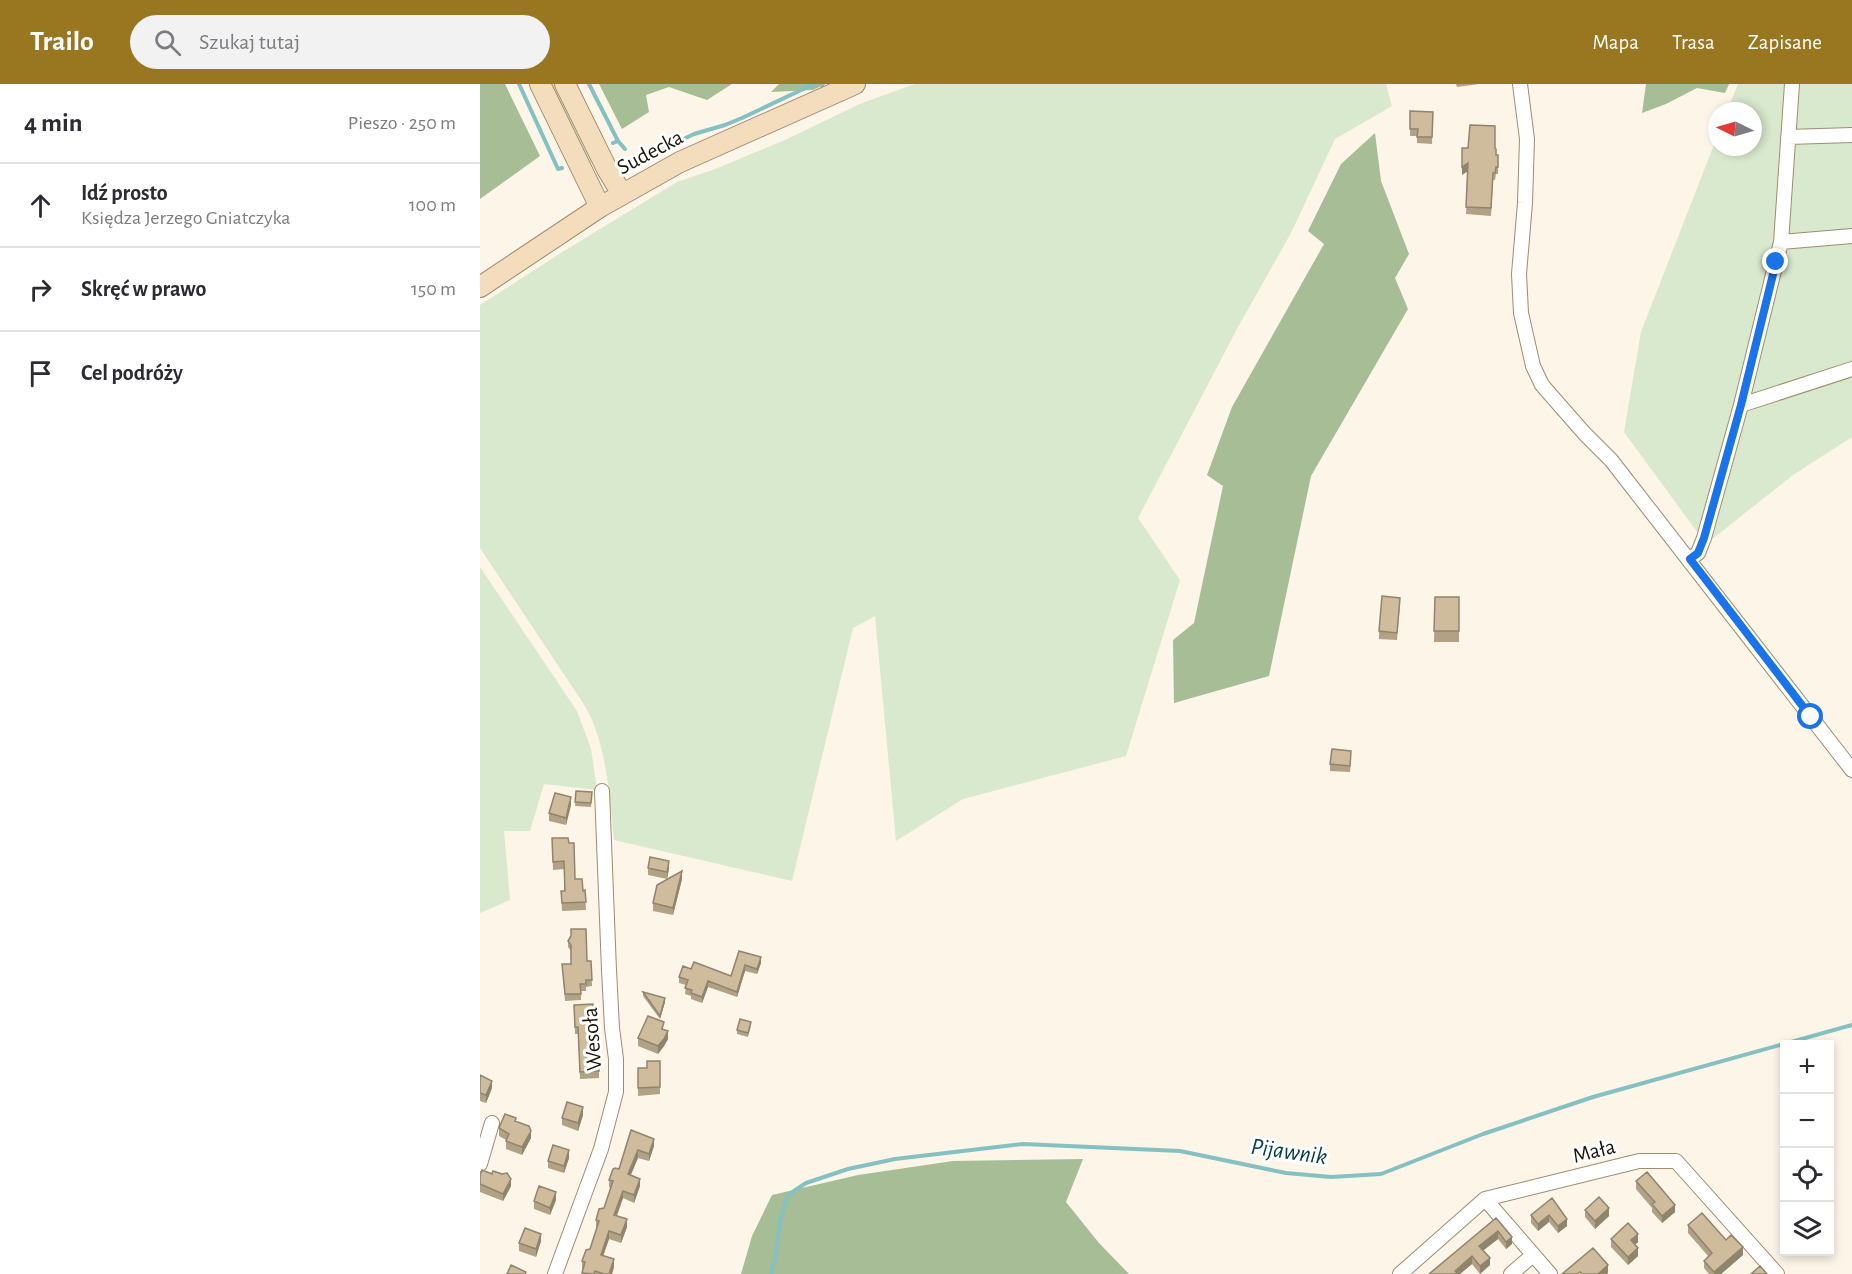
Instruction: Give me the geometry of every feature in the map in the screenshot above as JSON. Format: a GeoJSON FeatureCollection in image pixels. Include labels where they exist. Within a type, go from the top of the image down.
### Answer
{"type":"FeatureCollection","features":[{"type":"Feature","properties":{"kind":"main road"},"geometry":{"type":"LineString","coordinates":[[540,84],[600,207]]}},
{"type":"Feature","properties":{"kind":"main road"},"geometry":{"type":"LineString","coordinates":[[565,84],[607,169],[622,194]]}},
{"type":"Feature","properties":{"kind":"main road","name":"Sudecka"},"geometry":{"type":"LineString","coordinates":[[480,287],[600,207],[680,162],[855,84]]}},
{"type":"Feature","properties":{"kind":"street"},"geometry":{"type":"LineString","coordinates":[[1520,84],[1527,139],[1519,274],[1521,313],[1533,366],[1542,386],[1611,460],[1852,770]]}},
{"type":"Feature","properties":{"kind":"street"},"geometry":{"type":"LineString","coordinates":[[1690,559],[1698,553],[1704,538],[1741,405],[1781,242],[1792,84]]}},
{"type":"Feature","properties":{"kind":"street"},"geometry":{"type":"LineString","coordinates":[[1788,137],[1852,135]]}},
{"type":"Feature","properties":{"kind":"street"},"geometry":{"type":"LineString","coordinates":[[1781,242],[1852,236]]}},
{"type":"Feature","properties":{"kind":"street"},"geometry":{"type":"LineString","coordinates":[[1741,405],[1852,369]]}},
{"type":"Feature","properties":{"kind":"street","name":"Wesoła"},"geometry":{"type":"LineString","coordinates":[[555,1274],[601,1149],[616,1092],[616,1059],[608,960],[602,791]]}},
{"type":"Feature","properties":{"kind":"street"},"geometry":{"type":"LineString","coordinates":[[480,1164],[492,1124]]}},
{"type":"Feature","properties":{"kind":"street","name":"Mała"},"geometry":{"type":"LineString","coordinates":[[1400,1274],[1485,1199],[1639,1161],[1676,1161],[1777,1274]]}},
{"type":"Feature","properties":{"kind":"street"},"geometry":{"type":"LineString","coordinates":[[1485,1199],[1550,1274]]}},
{"type":"Feature","properties":{"kind":"street"},"geometry":{"type":"LineString","coordinates":[[1511,1274],[1533,1255]]}},
{"type":"Feature","properties":{"kind":"green space"},"geometry":{"type":"Polygon","coordinates":[[[480,84],[505,84],[540,156],[480,199],[480,84]]]}},
{"type":"Feature","properties":{"kind":"green space"},"geometry":{"type":"Polygon","coordinates":[[[548,84],[557,84],[595,160],[588,164],[548,84]]]}},
{"type":"Feature","properties":{"kind":"green space"},"geometry":{"type":"Polygon","coordinates":[[[599,84],[732,84],[707,100],[669,87],[646,95],[649,112],[622,129],[599,84]]]}},
{"type":"Feature","properties":{"kind":"green space"},"geometry":{"type":"Polygon","coordinates":[[[779,84],[826,84],[813,90],[771,92],[779,84]]]}},
{"type":"Feature","properties":{"kind":"green space"},"geometry":{"type":"Polygon","coordinates":[[[915,84],[1386,84],[1392,106],[1335,139],[1291,233],[1238,327],[1138,518],[1180,580],[1126,756],[963,799],[896,841],[875,616],[853,628],[792,881],[614,840],[605,767],[599,739],[591,718],[480,548],[480,305],[677,182],[785,140],[862,103],[915,84]]]}},
{"type":"Feature","properties":{"kind":"green space"},"geometry":{"type":"Polygon","coordinates":[[[1646,84],[1729,84],[1725,93],[1697,88],[1642,113],[1646,84]]]}},
{"type":"Feature","properties":{"kind":"green space"},"geometry":{"type":"Polygon","coordinates":[[[1738,84],[1852,84],[1852,437],[1793,475],[1706,544],[1624,432],[1641,332],[1710,156],[1762,156],[1762,102],[1731,102],[1738,84]]]}},
{"type":"Feature","properties":{"kind":"green space"},"geometry":{"type":"Polygon","coordinates":[[[1375,133],[1381,181],[1409,254],[1395,278],[1408,309],[1311,476],[1269,676],[1174,703],[1173,640],[1194,623],[1223,486],[1207,475],[1232,407],[1324,244],[1308,231],[1341,164],[1375,133]]]}},
{"type":"Feature","properties":{"kind":"green space"},"geometry":{"type":"Polygon","coordinates":[[[480,567],[577,711],[591,749],[597,790],[544,784],[530,831],[504,831],[510,900],[480,913],[480,567]]]}},
{"type":"Feature","properties":{"kind":"green space"},"geometry":{"type":"Polygon","coordinates":[[[1083,1159],[1066,1202],[1099,1243],[1129,1274],[741,1274],[752,1236],[772,1195],[858,1175],[953,1161],[1083,1159]]]}},
{"type":"Feature","properties":{"kind":"building"},"geometry":{"type":"Polygon","coordinates":[[[1410,111],[1433,112],[1432,137],[1417,137],[1418,129],[1410,129],[1410,111]]]}},
{"type":"Feature","properties":{"kind":"building"},"geometry":{"type":"Polygon","coordinates":[[[1470,125],[1495,126],[1498,167],[1493,173],[1491,208],[1466,207],[1468,163],[1462,167],[1462,148],[1468,148],[1470,125]]]}},
{"type":"Feature","properties":{"kind":"building"},"geometry":{"type":"Polygon","coordinates":[[[1382,596],[1400,598],[1397,633],[1379,631],[1382,596]]]}},
{"type":"Feature","properties":{"kind":"building"},"geometry":{"type":"Polygon","coordinates":[[[1435,597],[1459,597],[1459,631],[1434,631],[1435,597]]]}},
{"type":"Feature","properties":{"kind":"building"},"geometry":{"type":"Polygon","coordinates":[[[1332,749],[1351,751],[1350,766],[1330,764],[1332,749]]]}},
{"type":"Feature","properties":{"kind":"building"},"geometry":{"type":"Polygon","coordinates":[[[576,791],[592,792],[591,803],[575,802],[576,791]]]}},
{"type":"Feature","properties":{"kind":"building"},"geometry":{"type":"Polygon","coordinates":[[[555,793],[571,797],[566,818],[549,813],[555,793]]]}},
{"type":"Feature","properties":{"kind":"building"},"geometry":{"type":"Polygon","coordinates":[[[552,838],[568,838],[569,843],[574,843],[575,879],[582,879],[586,902],[562,903],[561,891],[565,891],[564,861],[553,862],[552,838]]]}},
{"type":"Feature","properties":{"kind":"building"},"geometry":{"type":"Polygon","coordinates":[[[650,857],[669,861],[667,872],[648,868],[650,857]]]}},
{"type":"Feature","properties":{"kind":"building"},"geometry":{"type":"Polygon","coordinates":[[[682,871],[673,908],[653,903],[657,885],[682,871]]]}},
{"type":"Feature","properties":{"kind":"building"},"geometry":{"type":"Polygon","coordinates":[[[571,929],[586,929],[587,961],[591,961],[592,980],[586,980],[586,984],[580,984],[581,994],[565,994],[562,964],[571,964],[571,945],[568,941],[571,929]]]}},
{"type":"Feature","properties":{"kind":"building"},"geometry":{"type":"Polygon","coordinates":[[[739,951],[761,957],[757,969],[745,965],[737,992],[708,981],[702,997],[685,988],[688,980],[679,977],[683,966],[691,969],[694,962],[731,976],[739,951]]]}},
{"type":"Feature","properties":{"kind":"building"},"geometry":{"type":"Polygon","coordinates":[[[643,992],[665,998],[660,1016],[643,992]]]}},
{"type":"Feature","properties":{"kind":"building"},"geometry":{"type":"Polygon","coordinates":[[[593,1004],[599,1071],[580,1072],[578,1027],[575,1027],[574,1005],[593,1004]]]}},
{"type":"Feature","properties":{"kind":"building"},"geometry":{"type":"Polygon","coordinates":[[[648,1016],[664,1022],[662,1029],[668,1031],[658,1046],[638,1038],[648,1016]]]}},
{"type":"Feature","properties":{"kind":"building"},"geometry":{"type":"Polygon","coordinates":[[[740,1019],[751,1022],[748,1033],[737,1030],[740,1019]]]}},
{"type":"Feature","properties":{"kind":"building"},"geometry":{"type":"Polygon","coordinates":[[[647,1061],[660,1061],[660,1087],[638,1088],[638,1068],[647,1068],[647,1061]]]}},
{"type":"Feature","properties":{"kind":"building"},"geometry":{"type":"Polygon","coordinates":[[[480,1075],[492,1081],[486,1095],[480,1093],[480,1075]]]}},
{"type":"Feature","properties":{"kind":"building"},"geometry":{"type":"Polygon","coordinates":[[[567,1102],[583,1107],[578,1123],[562,1118],[567,1102]]]}},
{"type":"Feature","properties":{"kind":"building"},"geometry":{"type":"Polygon","coordinates":[[[505,1114],[529,1126],[531,1131],[522,1147],[506,1141],[509,1134],[499,1128],[505,1114]]]}},
{"type":"Feature","properties":{"kind":"building"},"geometry":{"type":"Polygon","coordinates":[[[631,1130],[654,1139],[649,1154],[638,1150],[628,1174],[640,1179],[634,1195],[623,1191],[614,1215],[627,1219],[621,1235],[609,1231],[601,1255],[614,1259],[609,1274],[595,1271],[594,1274],[582,1273],[585,1262],[582,1261],[586,1250],[590,1249],[599,1221],[596,1220],[599,1209],[604,1208],[613,1181],[609,1180],[613,1169],[619,1169],[631,1130]]]}},
{"type":"Feature","properties":{"kind":"building"},"geometry":{"type":"Polygon","coordinates":[[[553,1145],[569,1150],[564,1166],[548,1161],[553,1145]]]}},
{"type":"Feature","properties":{"kind":"building"},"geometry":{"type":"Polygon","coordinates":[[[482,1170],[492,1174],[493,1171],[507,1173],[511,1179],[503,1194],[480,1184],[482,1170]]]}},
{"type":"Feature","properties":{"kind":"building"},"geometry":{"type":"Polygon","coordinates":[[[1647,1172],[1675,1205],[1662,1216],[1652,1204],[1655,1202],[1636,1181],[1647,1172]]]}},
{"type":"Feature","properties":{"kind":"building"},"geometry":{"type":"Polygon","coordinates":[[[539,1186],[556,1192],[550,1208],[534,1201],[539,1186]]]}},
{"type":"Feature","properties":{"kind":"building"},"geometry":{"type":"Polygon","coordinates":[[[1599,1197],[1609,1208],[1595,1221],[1585,1210],[1599,1197]]]}},
{"type":"Feature","properties":{"kind":"building"},"geometry":{"type":"Polygon","coordinates":[[[1552,1198],[1567,1219],[1558,1226],[1549,1215],[1538,1224],[1531,1215],[1552,1198]]]}},
{"type":"Feature","properties":{"kind":"building"},"geometry":{"type":"Polygon","coordinates":[[[1702,1213],[1726,1240],[1731,1235],[1743,1247],[1714,1272],[1704,1261],[1712,1253],[1688,1225],[1702,1213]]]}},
{"type":"Feature","properties":{"kind":"building"},"geometry":{"type":"Polygon","coordinates":[[[1496,1218],[1512,1237],[1506,1242],[1498,1231],[1479,1246],[1490,1258],[1480,1266],[1472,1256],[1455,1271],[1458,1274],[1429,1274],[1496,1218]]]}},
{"type":"Feature","properties":{"kind":"building"},"geometry":{"type":"Polygon","coordinates":[[[1628,1223],[1638,1234],[1631,1240],[1638,1248],[1628,1257],[1611,1239],[1628,1223]]]}},
{"type":"Feature","properties":{"kind":"building"},"geometry":{"type":"Polygon","coordinates":[[[525,1228],[541,1234],[536,1249],[519,1243],[525,1228]]]}},
{"type":"Feature","properties":{"kind":"building"},"geometry":{"type":"Polygon","coordinates":[[[1593,1248],[1608,1265],[1598,1274],[1580,1272],[1562,1274],[1593,1248]]]}},
{"type":"Feature","properties":{"kind":"building"},"geometry":{"type":"Polygon","coordinates":[[[511,1265],[526,1272],[525,1274],[507,1274],[511,1265]]]}},
{"type":"Feature","properties":{"kind":"building"},"geometry":{"type":"Polygon","coordinates":[[[1760,1266],[1767,1274],[1751,1274],[1760,1266]]]}},
{"type":"Feature","properties":{"kind":"waterway"},"geometry":{"type":"LineString","coordinates":[[519,84],[558,169],[562,168]]}},
{"type":"Feature","properties":{"kind":"waterway"},"geometry":{"type":"LineString","coordinates":[[589,84],[618,141]]}},
{"type":"Feature","properties":{"kind":"waterway"},"geometry":{"type":"LineString","coordinates":[[638,157],[642,159],[694,134],[742,118],[814,84]]}},
{"type":"Feature","properties":{"kind":"waterway"},"geometry":{"type":"LineString","coordinates":[[613,143],[618,141],[625,149]]}},
{"type":"Feature","properties":{"kind":"waterway","name":"Pijawnik"},"geometry":{"type":"LineString","coordinates":[[771,1274],[780,1221],[788,1195],[806,1183],[848,1169],[895,1159],[1023,1144],[1180,1151],[1286,1173],[1331,1177],[1381,1174],[1483,1134],[1593,1097],[1852,1025]]}},
{"type":"Feature","properties":{"kind":"route"},"geometry":{"type":"LineString","coordinates":[[1776,262],[1741,405],[1704,538],[1698,553],[1690,559],[1811,717]]}}]}
